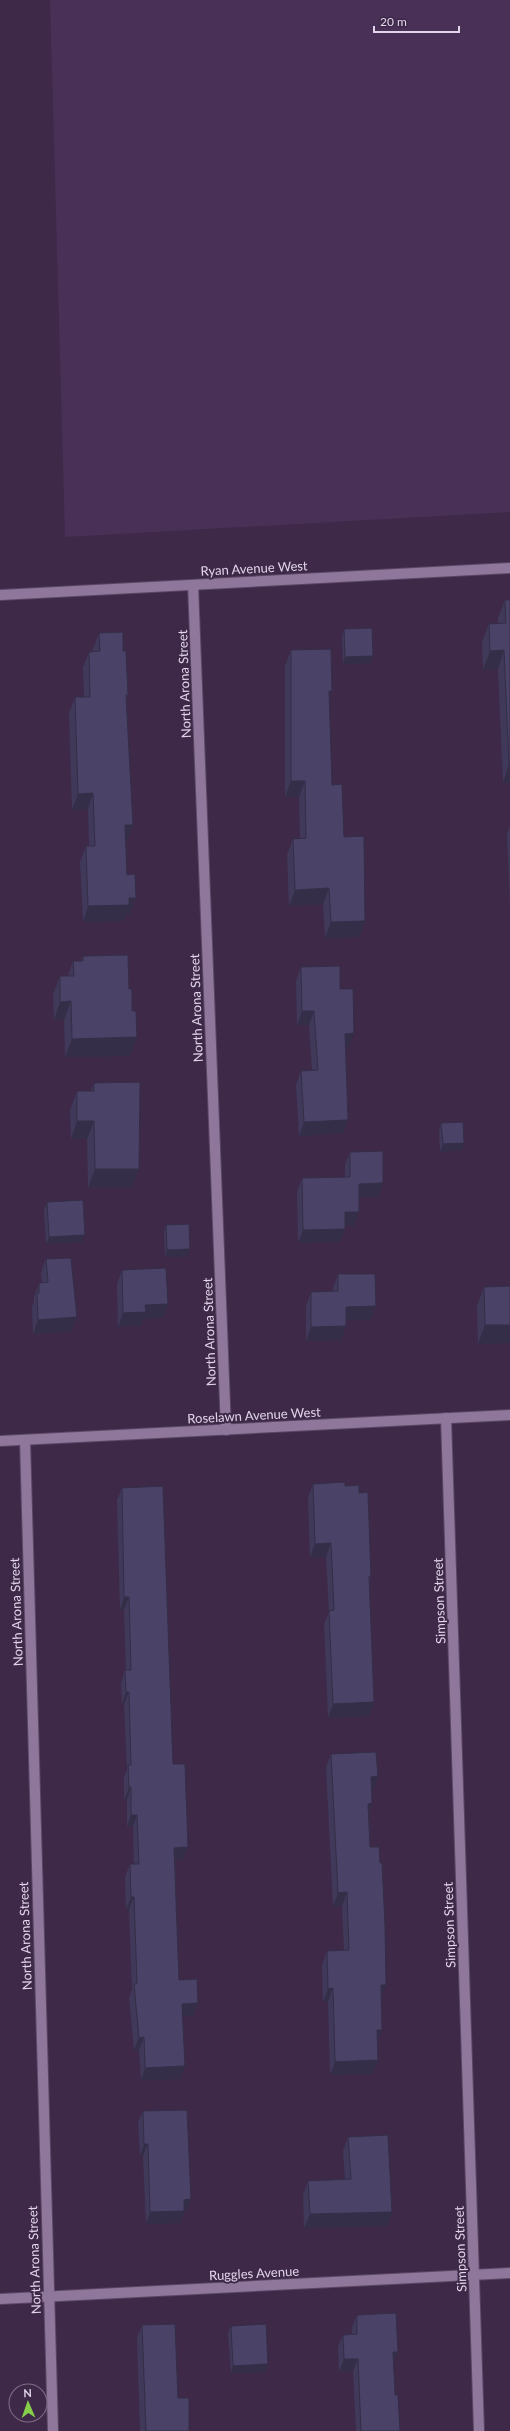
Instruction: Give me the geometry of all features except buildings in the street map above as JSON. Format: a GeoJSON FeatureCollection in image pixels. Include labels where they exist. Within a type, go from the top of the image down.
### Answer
{"type":"FeatureCollection","features":[{"type":"Feature","properties":{"kind":"street","name":"Ryan Avenue West"},"geometry":{"type":"LineString","coordinates":[[0,595],[510,568]]}},
{"type":"Feature","properties":{"kind":"street","name":"North Arona Street"},"geometry":{"type":"LineString","coordinates":[[193,585],[226,1430]]}},
{"type":"Feature","properties":{"kind":"street","name":"Roselawn Avenue West"},"geometry":{"type":"LineString","coordinates":[[0,1441],[510,1415]]}},
{"type":"Feature","properties":{"kind":"street","name":"Simpson Street"},"geometry":{"type":"LineString","coordinates":[[446,1418],[479,2431]]}},
{"type":"Feature","properties":{"kind":"street","name":"North Arona Street"},"geometry":{"type":"LineString","coordinates":[[25,1440],[53,2431]]}},
{"type":"Feature","properties":{"kind":"street","name":"Ruggles Avenue"},"geometry":{"type":"LineString","coordinates":[[0,2299],[510,2273]]}},
{"type":"Feature","properties":{"kind":"shaded area"},"geometry":{"type":"Polygon","coordinates":[[[50,0],[510,0],[510,512],[65,537],[50,0]]]}}]}
